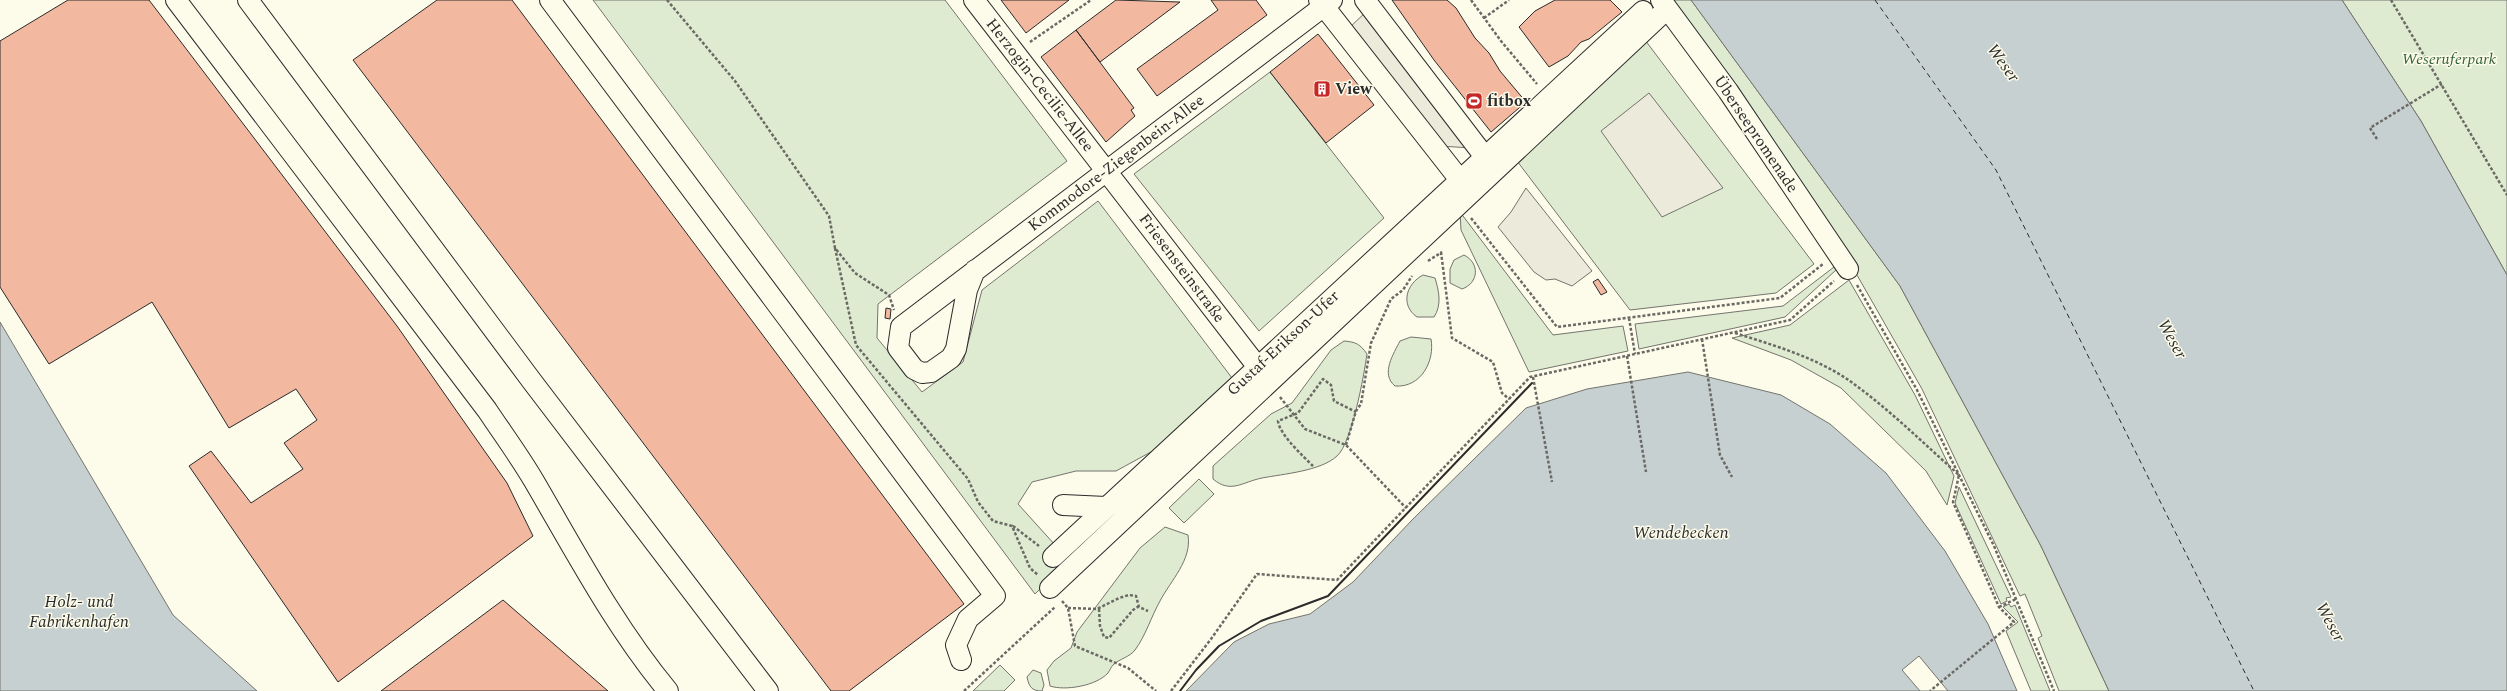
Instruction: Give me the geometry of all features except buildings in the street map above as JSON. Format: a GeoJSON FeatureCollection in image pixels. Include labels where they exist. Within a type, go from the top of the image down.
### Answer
{"type":"FeatureCollection","features":[{"type":"Feature","properties":{"kind":"street"},"geometry":{"type":"LineString","coordinates":[[176,0],[487,410],[534,481],[579,560],[652,672],[668,691]]}},
{"type":"Feature","properties":{"kind":"street"},"geometry":{"type":"LineString","coordinates":[[248,0],[762,689]]}},
{"type":"Feature","properties":{"kind":"street"},"geometry":{"type":"LineString","coordinates":[[550,0],[995,596],[968,619],[956,645],[961,660]]}},
{"type":"Feature","properties":{"kind":"street","name":"Herzogin-Cecilie-Allee"},"geometry":{"type":"LineString","coordinates":[[974,0],[1107,170]]}},
{"type":"Feature","properties":{"kind":"street"},"geometry":{"type":"LineString","coordinates":[[1365,0],[1485,157]]}},
{"type":"Feature","properties":{"kind":"street"},"geometry":{"type":"LineString","coordinates":[[1325,2],[1460,180]]}},
{"type":"Feature","properties":{"kind":"street","name":"Kommodore-Ziegenbein-Allee"},"geometry":{"type":"LineString","coordinates":[[901,327],[1325,2]]}},
{"type":"Feature","properties":{"kind":"street"},"geometry":{"type":"LineString","coordinates":[[1057,595],[1459,203],[1643,11],[1664,4]]}},
{"type":"Feature","properties":{"kind":"street","name":"Überseepromenade"},"geometry":{"type":"LineString","coordinates":[[1664,4],[1728,91],[1842,261]]}},
{"type":"Feature","properties":{"kind":"street","name":"Gustaf-Erikson-Ufer"},"geometry":{"type":"LineString","coordinates":[[1053,556],[1643,11]]}},
{"type":"Feature","properties":{"kind":"street","name":"Friesensteinstraße"},"geometry":{"type":"LineString","coordinates":[[1107,170],[1257,366]]}},
{"type":"Feature","properties":{"kind":"street"},"geometry":{"type":"LineString","coordinates":[[901,327],[898,348],[914,369],[922,373],[931,372],[944,363],[956,349],[967,290],[975,270]]}},
{"type":"Feature","properties":{"kind":"street"},"geometry":{"type":"LineString","coordinates":[[1063,505],[1106,506]]}},
{"type":"Feature","properties":{"kind":"path"},"geometry":{"type":"LineString","coordinates":[[667,0],[735,81],[829,216],[856,345],[968,479],[978,502],[993,521],[1012,526],[1030,568],[1068,608],[1075,646],[1128,668],[1156,691]]}},
{"type":"Feature","properties":{"kind":"path"},"geometry":{"type":"LineString","coordinates":[[1015,53],[1091,0]]}},
{"type":"Feature","properties":{"kind":"path"},"geometry":{"type":"LineString","coordinates":[[1471,0],[1538,86]]}},
{"type":"Feature","properties":{"kind":"path"},"geometry":{"type":"LineString","coordinates":[[1484,18],[1509,0]]}},
{"type":"Feature","properties":{"kind":"path"},"geometry":{"type":"LineString","coordinates":[[2391,0],[2507,195]]}},
{"type":"Feature","properties":{"kind":"path"},"geometry":{"type":"LineString","coordinates":[[2377,139],[2370,128],[2442,84]]}},
{"type":"Feature","properties":{"kind":"path"},"geometry":{"type":"LineString","coordinates":[[1459,203],[1557,327],[1780,298],[1842,261]]}},
{"type":"Feature","properties":{"kind":"path"},"geometry":{"type":"LineString","coordinates":[[1428,233],[1442,252],[1452,338],[1493,362],[1502,393],[1509,399]]}},
{"type":"Feature","properties":{"kind":"path"},"geometry":{"type":"LineString","coordinates":[[835,248],[855,273],[889,295],[901,327]]}},
{"type":"Feature","properties":{"kind":"path"},"geometry":{"type":"LineString","coordinates":[[1423,264],[1442,252]]}},
{"type":"Feature","properties":{"kind":"path"},"geometry":{"type":"LineString","coordinates":[[1171,691],[1211,639],[1257,574],[1337,580],[1509,399],[1533,377],[1790,320],[1842,261]]}},
{"type":"Feature","properties":{"kind":"path"},"geometry":{"type":"LineString","coordinates":[[1842,261],[1917,390],[1994,546],[2054,691]]}},
{"type":"Feature","properties":{"kind":"path"},"geometry":{"type":"LineString","coordinates":[[1346,445],[1356,412],[1361,404],[1371,343],[1391,299],[1403,290],[1413,274]]}},
{"type":"Feature","properties":{"kind":"path"},"geometry":{"type":"LineString","coordinates":[[1629,318],[1635,354]]}},
{"type":"Feature","properties":{"kind":"path"},"geometry":{"type":"LineString","coordinates":[[1734,332],[1794,352],[1846,379],[1883,407],[1958,475]]}},
{"type":"Feature","properties":{"kind":"path"},"geometry":{"type":"LineString","coordinates":[[1702,339],[1720,455],[1732,477]]}},
{"type":"Feature","properties":{"kind":"path"},"geometry":{"type":"LineString","coordinates":[[1627,356],[1646,472]]}},
{"type":"Feature","properties":{"kind":"path"},"geometry":{"type":"LineString","coordinates":[[1533,377],[1552,482]]}},
{"type":"Feature","properties":{"kind":"path"},"geometry":{"type":"LineString","coordinates":[[1313,466],[1292,445],[1279,425],[1280,420],[1298,413],[1323,379],[1331,385],[1334,401],[1356,412]]}},
{"type":"Feature","properties":{"kind":"path"},"geometry":{"type":"LineString","coordinates":[[1276,392],[1305,429],[1346,445],[1406,508]]}},
{"type":"Feature","properties":{"kind":"path"},"geometry":{"type":"LineString","coordinates":[[1930,691],[2014,622],[1999,607],[1953,502],[1958,475]]}},
{"type":"Feature","properties":{"kind":"path"},"geometry":{"type":"LineString","coordinates":[[964,691],[1057,595]]}},
{"type":"Feature","properties":{"kind":"path"},"geometry":{"type":"LineString","coordinates":[[1068,608],[1099,609],[1129,595],[1136,596],[1139,606],[1148,611]]}},
{"type":"Feature","properties":{"kind":"path"},"geometry":{"type":"LineString","coordinates":[[1999,607],[2016,599]]}},
{"type":"Feature","properties":{"kind":"path"},"geometry":{"type":"LineString","coordinates":[[1099,609],[1101,630],[1104,637],[1109,638],[1133,610],[1139,606]]}},
{"type":"Feature","properties":{"kind":"green space"},"geometry":{"type":"Polygon","coordinates":[[[593,0],[945,0],[1067,161],[878,304],[877,338],[922,392],[963,362],[982,290],[1098,201],[1232,378],[1160,447],[1116,471],[1076,471],[1032,482],[1018,504],[1056,546],[1049,551],[1063,566],[1035,594],[593,0]]]}},
{"type":"Feature","properties":{"kind":"green space"},"geometry":{"type":"Polygon","coordinates":[[[1669,0],[1691,0],[1900,286],[2041,546],[2109,691],[2059,691],[2038,638],[2042,636],[2025,594],[2020,596],[1922,389],[1857,275],[1669,0]]]}},
{"type":"Feature","properties":{"kind":"green space","name":"Weseruferpark"},"geometry":{"type":"Polygon","coordinates":[[[2342,0],[2507,0],[2507,275],[2421,121],[2342,0]]]}},
{"type":"Feature","properties":{"kind":"green space"},"geometry":{"type":"Polygon","coordinates":[[[1645,40],[1814,264],[1776,293],[1630,310],[1517,161],[1645,40]]]}},
{"type":"Feature","properties":{"kind":"green space"},"geometry":{"type":"Polygon","coordinates":[[[1270,72],[1384,218],[1259,331],[1134,174],[1270,72]]]}},
{"type":"Feature","properties":{"kind":"green space"},"geometry":{"type":"Polygon","coordinates":[[[1460,212],[1553,335],[1623,326],[1628,351],[1529,372],[1461,230],[1460,212]]]}},
{"type":"Feature","properties":{"kind":"green space"},"geometry":{"type":"Polygon","coordinates":[[[1464,255],[1473,263],[1475,273],[1472,282],[1462,289],[1450,283],[1450,269],[1454,260],[1464,255]]]}},
{"type":"Feature","properties":{"kind":"green space"},"geometry":{"type":"Polygon","coordinates":[[[1834,267],[1836,270],[1785,317],[1639,349],[1635,324],[1783,306],[1834,267]]]}},
{"type":"Feature","properties":{"kind":"green space"},"geometry":{"type":"Polygon","coordinates":[[[1423,275],[1435,278],[1439,293],[1438,308],[1434,317],[1417,317],[1408,307],[1407,295],[1409,289],[1417,279],[1423,275]]]}},
{"type":"Feature","properties":{"kind":"green space"},"geometry":{"type":"Polygon","coordinates":[[[1849,280],[1915,395],[1954,476],[1947,505],[1926,471],[1841,388],[1791,360],[1732,338],[1790,325],[1849,280]]]}},
{"type":"Feature","properties":{"kind":"green space"},"geometry":{"type":"Polygon","coordinates":[[[1411,337],[1431,339],[1431,356],[1424,372],[1419,378],[1412,383],[1395,386],[1391,381],[1388,370],[1392,357],[1400,341],[1411,337]]]}},
{"type":"Feature","properties":{"kind":"green space"},"geometry":{"type":"Polygon","coordinates":[[[1344,341],[1357,344],[1367,354],[1360,392],[1348,438],[1337,456],[1330,461],[1312,468],[1262,478],[1237,486],[1225,486],[1213,479],[1213,466],[1271,414],[1292,403],[1331,350],[1344,341]]]}},
{"type":"Feature","properties":{"kind":"green space"},"geometry":{"type":"Polygon","coordinates":[[[1199,479],[1214,494],[1184,523],[1169,508],[1199,479]]]}},
{"type":"Feature","properties":{"kind":"green space"},"geometry":{"type":"Polygon","coordinates":[[[1959,487],[2011,597],[2006,598],[2007,601],[2001,604],[1955,503],[1959,487]]]}},
{"type":"Feature","properties":{"kind":"green space"},"geometry":{"type":"Polygon","coordinates":[[[1165,527],[1188,535],[1187,553],[1180,570],[1160,601],[1135,650],[1115,663],[1108,673],[1096,681],[1072,688],[1050,686],[1047,670],[1054,661],[1071,648],[1077,632],[1140,548],[1165,527]]]}},
{"type":"Feature","properties":{"kind":"green space"},"geometry":{"type":"Polygon","coordinates":[[[2009,604],[2011,607],[2015,605],[2050,691],[2031,691],[2006,631],[2018,622],[2003,607],[2009,604]]]}},
{"type":"Feature","properties":{"kind":"green space"},"geometry":{"type":"Polygon","coordinates":[[[1000,665],[1015,680],[1004,691],[973,691],[1000,665]]]}},
{"type":"Feature","properties":{"kind":"green space"},"geometry":{"type":"Polygon","coordinates":[[[1033,670],[1041,673],[1044,685],[1042,691],[1033,689],[1029,683],[1027,677],[1033,670]]]}},
{"type":"Feature","properties":{"kind":"shaded area"},"geometry":{"type":"Polygon","coordinates":[[[1367,11],[1472,148],[1439,146],[1349,28],[1367,11]]]}},
{"type":"Feature","properties":{"kind":"shaded area"},"geometry":{"type":"Polygon","coordinates":[[[1649,93],[1723,188],[1662,217],[1601,131],[1649,93]]]}},
{"type":"Feature","properties":{"kind":"shaded area"},"geometry":{"type":"Polygon","coordinates":[[[1526,188],[1592,271],[1572,286],[1555,279],[1546,280],[1534,272],[1498,227],[1511,212],[1526,188]]]}},
{"type":"Feature","properties":{"kind":"water","name":"Weser"},"geometry":{"type":"Polygon","coordinates":[[[1691,0],[2342,0],[2421,121],[2507,275],[2507,691],[2109,691],[2041,546],[1900,286],[1691,0]]]}},
{"type":"Feature","properties":{"kind":"water","name":"Holz- und Fabrikenhafen"},"geometry":{"type":"Polygon","coordinates":[[[0,322],[173,615],[257,691],[0,691],[0,322]]]}},
{"type":"Feature","properties":{"kind":"water","name":"Wendebecken"},"geometry":{"type":"Polygon","coordinates":[[[1688,372],[1781,395],[1830,424],[1886,473],[1945,551],[1988,624],[2017,691],[1186,691],[1234,642],[1269,624],[1310,614],[1353,582],[1413,519],[1526,408],[1587,389],[1688,372]]]}},
{"type":"Feature","properties":{"kind":"pier"},"geometry":{"type":"Polygon","coordinates":[[[1919,656],[1948,691],[1920,691],[1902,670],[1919,656]]]}},
{"type":"Feature","properties":{"kind":"ferry route"},"geometry":{"type":"LineString","coordinates":[[1875,0],[1996,170],[2254,691]]}},
{"type":"Feature","properties":{"kind":"wall"},"geometry":{"type":"LineString","coordinates":[[1180,691],[1196,670],[1219,646],[1261,621],[1328,596],[1532,383]]}},
{"type":"Feature","properties":{"kind":"place","name":"View"},"geometry":{"type":"Point","coordinates":[1322,89]}},
{"type":"Feature","properties":{"kind":"place","name":"fitbox"},"geometry":{"type":"Point","coordinates":[1474,101]}}]}
